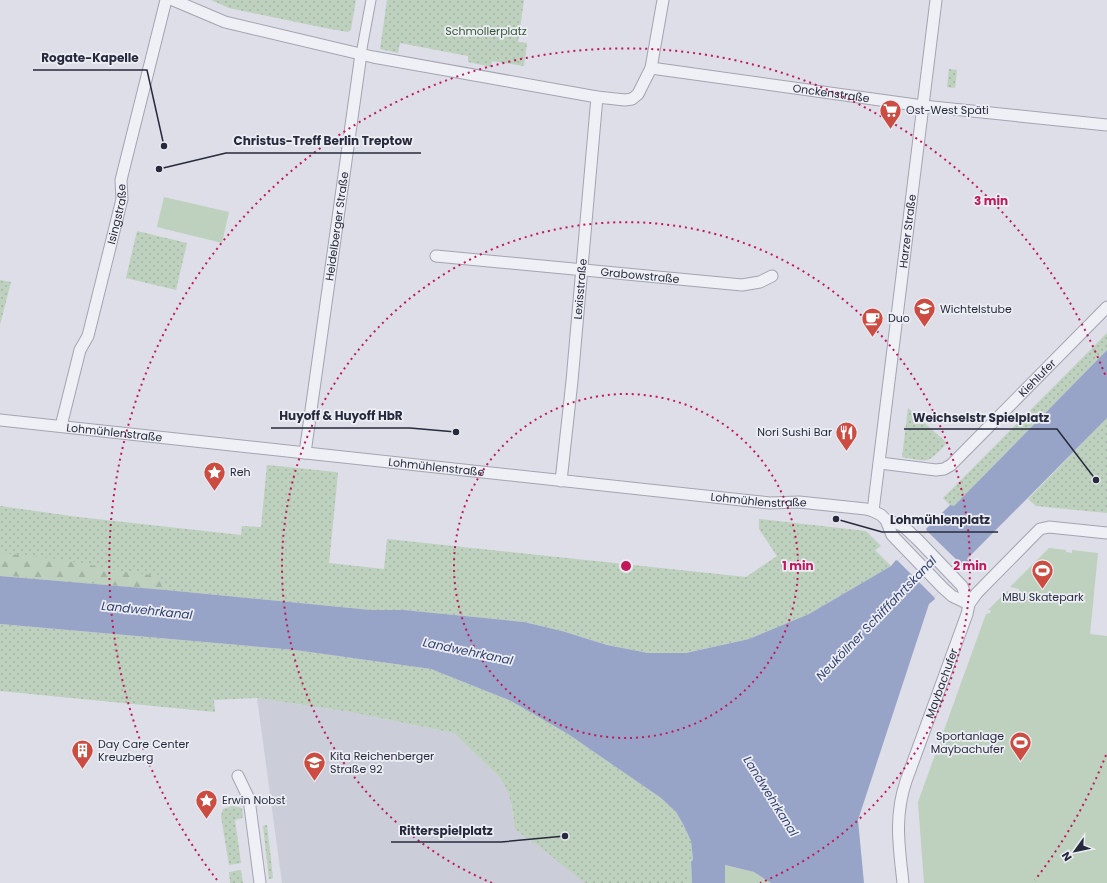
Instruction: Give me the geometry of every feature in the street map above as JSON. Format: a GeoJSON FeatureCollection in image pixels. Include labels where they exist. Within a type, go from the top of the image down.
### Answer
{"type":"FeatureCollection","features":[{"type":"Feature","properties":{"kind":"street","name":"Isingstraße"},"geometry":{"type":"LineString","coordinates":[[61,426],[80,350],[88,336],[122,198],[121,180],[166,0]]}},
{"type":"Feature","properties":{"kind":"street"},"geometry":{"type":"LineString","coordinates":[[173,0],[224,22],[361,54],[597,97],[626,100],[632,99],[638,94],[651,68],[663,0]]}},
{"type":"Feature","properties":{"kind":"street","name":"Heidelberger Straße"},"geometry":{"type":"LineString","coordinates":[[305,453],[361,54],[371,0]]}},
{"type":"Feature","properties":{"kind":"street","name":"Harzer Straße"},"geometry":{"type":"LineString","coordinates":[[874,511],[936,0]]}},
{"type":"Feature","properties":{"kind":"street","name":"Onckenstraße"},"geometry":{"type":"LineString","coordinates":[[651,68],[923,106],[1107,125]]}},
{"type":"Feature","properties":{"kind":"street","name":"Lexisstraße"},"geometry":{"type":"LineString","coordinates":[[561,480],[582,270],[597,97]]}},
{"type":"Feature","properties":{"kind":"street","name":"Grabowstraße"},"geometry":{"type":"LineString","coordinates":[[436,256],[742,285],[760,282],[772,276]]}},
{"type":"Feature","properties":{"kind":"street","name":"Kiehlufer"},"geometry":{"type":"LineString","coordinates":[[880,463],[936,470],[944,469],[951,465],[1107,307]]}},
{"type":"Feature","properties":{"kind":"street","name":"Lohmühlenstraße"},"geometry":{"type":"LineString","coordinates":[[0,420],[770,503],[799,502],[874,511]]}},
{"type":"Feature","properties":{"kind":"street"},"geometry":{"type":"LineString","coordinates":[[874,511],[886,520],[892,535],[943,588],[952,596],[969,604]]}},
{"type":"Feature","properties":{"kind":"street"},"geometry":{"type":"LineString","coordinates":[[886,520],[902,524],[918,540],[962,586],[969,604]]}},
{"type":"Feature","properties":{"kind":"street","name":"Maybachufer"},"geometry":{"type":"LineString","coordinates":[[903,883],[898,824],[900,800],[967,614],[969,604],[977,593],[1037,531],[1044,527],[1107,533]]}},
{"type":"Feature","properties":{"kind":"street"},"geometry":{"type":"LineString","coordinates":[[238,776],[249,799],[260,883]]}},
{"type":"Feature","properties":{"kind":"shaded area"},"geometry":{"type":"Polygon","coordinates":[[[257,698],[350,712],[454,733],[500,778],[506,786],[510,797],[515,829],[586,883],[282,883],[257,698]]]}},
{"type":"Feature","properties":{"kind":"green space"},"geometry":{"type":"Polygon","coordinates":[[[211,0],[356,0],[351,29],[348,32],[229,8],[211,0]]]}},
{"type":"Feature","properties":{"kind":"green space","name":"Schmollerplatz"},"geometry":{"type":"Polygon","coordinates":[[[387,0],[524,0],[518,42],[527,43],[524,66],[492,61],[491,67],[468,62],[468,56],[400,43],[398,53],[380,49],[387,0]]]}},
{"type":"Feature","properties":{"kind":"green space"},"geometry":{"type":"Polygon","coordinates":[[[949,69],[957,70],[955,88],[947,87],[949,69]]]}},
{"type":"Feature","properties":{"kind":"green space"},"geometry":{"type":"Polygon","coordinates":[[[164,197],[229,212],[222,243],[157,227],[164,197]]]}},
{"type":"Feature","properties":{"kind":"green space"},"geometry":{"type":"Polygon","coordinates":[[[137,231],[187,243],[176,290],[126,278],[137,231]]]}},
{"type":"Feature","properties":{"kind":"green space"},"geometry":{"type":"Polygon","coordinates":[[[0,280],[11,282],[0,325],[0,280]]]}},
{"type":"Feature","properties":{"kind":"green space"},"geometry":{"type":"Polygon","coordinates":[[[1107,333],[1107,350],[954,506],[950,505],[943,498],[1107,333]]]}},
{"type":"Feature","properties":{"kind":"green space"},"geometry":{"type":"Polygon","coordinates":[[[908,408],[947,443],[928,460],[902,457],[908,408]]]}},
{"type":"Feature","properties":{"kind":"green space"},"geometry":{"type":"Polygon","coordinates":[[[1107,418],[1107,513],[1036,506],[1028,499],[1107,418]]]}},
{"type":"Feature","properties":{"kind":"green space"},"geometry":{"type":"Polygon","coordinates":[[[267,465],[338,473],[329,563],[384,569],[387,539],[746,577],[777,556],[759,529],[759,519],[866,531],[881,546],[875,550],[891,566],[809,614],[749,639],[686,653],[648,653],[607,645],[562,631],[524,622],[404,610],[371,610],[166,590],[0,576],[0,506],[78,517],[241,535],[242,526],[261,527],[267,465]]]}},
{"type":"Feature","properties":{"kind":"green space","name":"Sportanlage Maybachufer"},"geometry":{"type":"Polygon","coordinates":[[[1049,548],[1066,550],[1066,552],[1072,553],[1072,550],[1098,553],[1090,634],[1107,636],[1107,883],[924,883],[918,802],[986,614],[990,613],[991,610],[988,610],[1007,591],[1019,593],[1019,589],[1010,587],[1049,548]]]}},
{"type":"Feature","properties":{"kind":"green space"},"geometry":{"type":"Polygon","coordinates":[[[0,553],[58,559],[131,573],[160,576],[166,590],[0,575],[0,553]]]}},
{"type":"Feature","properties":{"kind":"green space"},"geometry":{"type":"Polygon","coordinates":[[[0,624],[295,650],[431,669],[511,701],[568,734],[661,798],[676,812],[691,841],[693,860],[687,861],[687,883],[586,883],[581,880],[534,842],[533,843],[515,829],[511,802],[504,784],[500,778],[454,733],[350,712],[257,698],[214,700],[215,712],[0,691],[0,624]]]}},
{"type":"Feature","properties":{"kind":"green space"},"geometry":{"type":"Polygon","coordinates":[[[233,806],[242,808],[243,817],[235,820],[241,863],[229,865],[221,816],[223,809],[233,806]]]}},
{"type":"Feature","properties":{"kind":"green space"},"geometry":{"type":"Polygon","coordinates":[[[267,825],[273,878],[269,879],[263,826],[267,825]]]}},
{"type":"Feature","properties":{"kind":"green space"},"geometry":{"type":"Polygon","coordinates":[[[687,861],[691,861],[692,883],[687,883],[687,861]]]}},
{"type":"Feature","properties":{"kind":"green space"},"geometry":{"type":"Polygon","coordinates":[[[724,865],[754,872],[771,883],[725,883],[724,865]]]}},
{"type":"Feature","properties":{"kind":"green space"},"geometry":{"type":"Polygon","coordinates":[[[241,870],[243,883],[230,883],[229,872],[241,870]]]}},
{"type":"Feature","properties":{"kind":"water"},"geometry":{"type":"Polygon","coordinates":[[[1107,350],[1107,418],[967,559],[970,563],[965,568],[964,567],[934,597],[935,599],[929,604],[858,820],[864,883],[771,883],[754,872],[725,865],[725,883],[692,883],[691,861],[693,860],[691,841],[676,812],[661,798],[568,734],[511,701],[431,669],[295,650],[0,624],[0,576],[166,590],[371,610],[404,610],[524,622],[562,631],[607,645],[648,653],[686,653],[749,639],[809,614],[891,566],[896,560],[898,561],[927,531],[926,529],[950,505],[954,506],[1107,350]]]}},
{"type":"Feature","properties":{"kind":"pier"},"geometry":{"type":"Polygon","coordinates":[[[927,531],[964,567],[934,597],[898,561],[927,531]]]}},
{"type":"Feature","properties":{"kind":"place","name":"Ost-West Späti"},"geometry":{"type":"Point","coordinates":[890,130]}},
{"type":"Feature","properties":{"kind":"place","name":"Rogate-Kapelle"},"geometry":{"type":"Point","coordinates":[164,146]}},
{"type":"Feature","properties":{"kind":"place","name":"Christus-Treff Berlin Treptow"},"geometry":{"type":"Point","coordinates":[159,169]}},
{"type":"Feature","properties":{"kind":"place","name":"Wichtelstube"},"geometry":{"type":"Point","coordinates":[925,328]}},
{"type":"Feature","properties":{"kind":"place","name":"Duo"},"geometry":{"type":"Point","coordinates":[872,338]}},
{"type":"Feature","properties":{"kind":"place","name":"Huyoff & Huyoff HbR"},"geometry":{"type":"Point","coordinates":[456,432]}},
{"type":"Feature","properties":{"kind":"place","name":"Nori Sushi Bar"},"geometry":{"type":"Point","coordinates":[847,452]}},
{"type":"Feature","properties":{"kind":"place","name":"Weichselstr Spielplatz"},"geometry":{"type":"Point","coordinates":[1096,480]}},
{"type":"Feature","properties":{"kind":"place","name":"Reh"},"geometry":{"type":"Point","coordinates":[214,492]}},
{"type":"Feature","properties":{"kind":"place","name":"Lohmühlenplatz"},"geometry":{"type":"Point","coordinates":[836,519]}},
{"type":"Feature","properties":{"kind":"place","name":"MBU Skatepark"},"geometry":{"type":"Point","coordinates":[1043,590]}},
{"type":"Feature","properties":{"kind":"place","name":"Sportanlage Maybachufer"},"geometry":{"type":"Point","coordinates":[1020,762]}},
{"type":"Feature","properties":{"kind":"place","name":"Day Care Center Kreuzberg"},"geometry":{"type":"Point","coordinates":[82,770]}},
{"type":"Feature","properties":{"kind":"place","name":"Kita Reichenberger Straße 92"},"geometry":{"type":"Point","coordinates":[314,782]}},
{"type":"Feature","properties":{"kind":"place","name":"Erwin Nobst"},"geometry":{"type":"Point","coordinates":[207,820]}},
{"type":"Feature","properties":{"kind":"place","name":"Ritterspielplatz"},"geometry":{"type":"Point","coordinates":[565,836]}},
{"type":"Feature","properties":{"kind":"water label","name":"Landwehrkanal"},"geometry":{"type":"Point","coordinates":[147,610]}},
{"type":"Feature","properties":{"kind":"water label","name":"Neuköllner Schifffahrtskanal"},"geometry":{"type":"Point","coordinates":[876,618]}},
{"type":"Feature","properties":{"kind":"water label","name":"Landwehrkanal"},"geometry":{"type":"Point","coordinates":[468,651]}},
{"type":"Feature","properties":{"kind":"water label","name":"Landwehrkanal"},"geometry":{"type":"Point","coordinates":[771,796]}}]}
